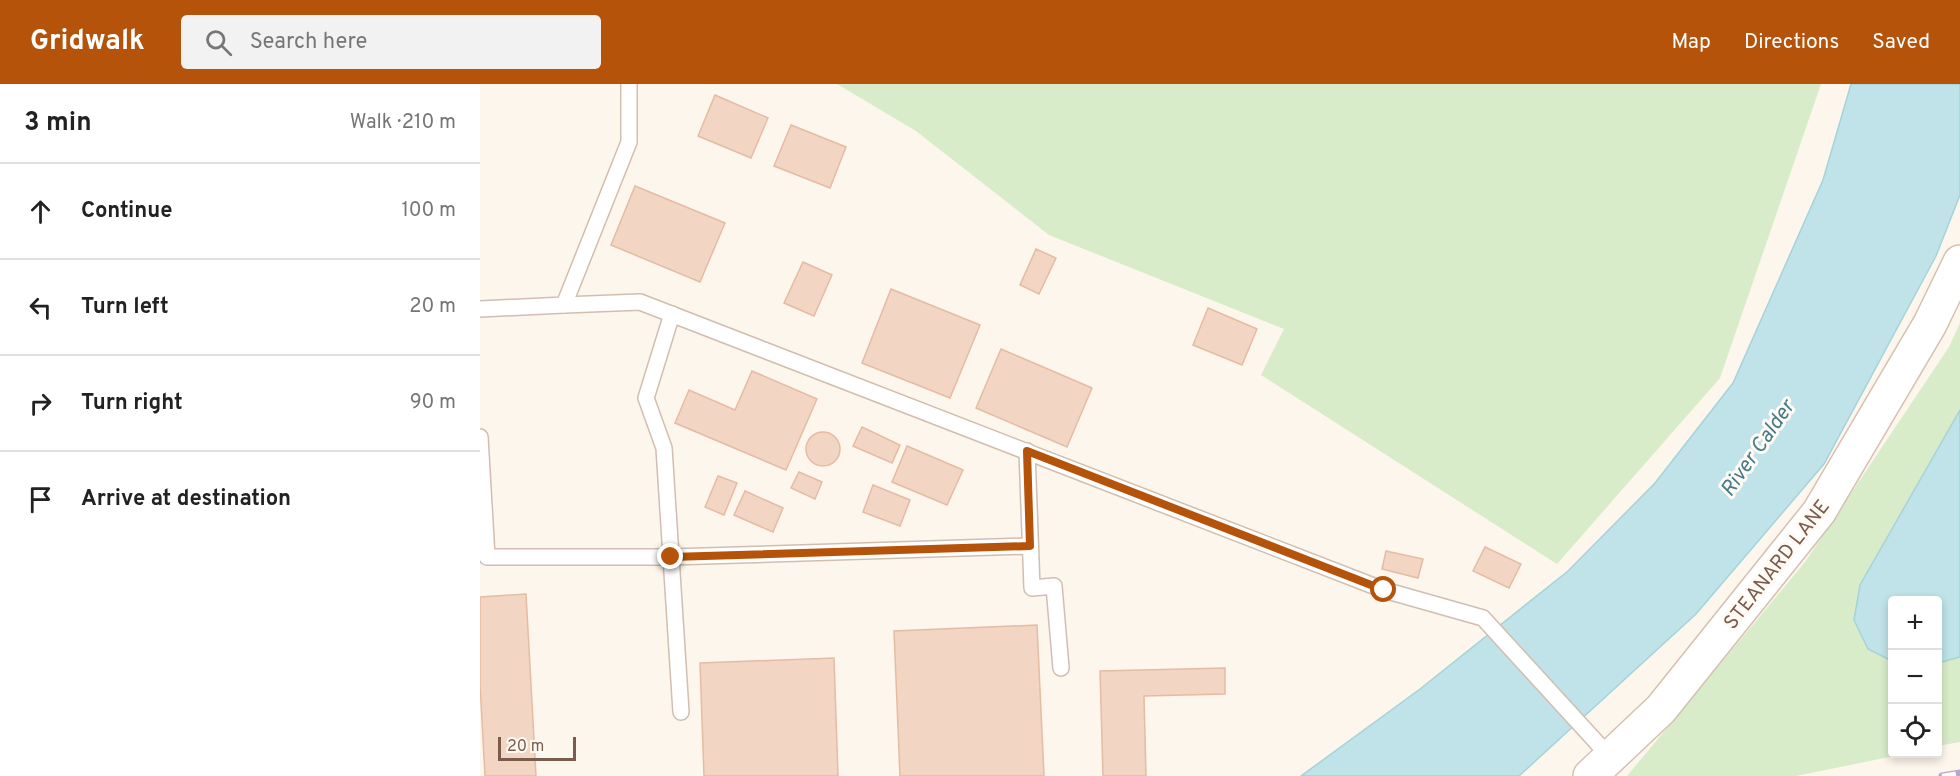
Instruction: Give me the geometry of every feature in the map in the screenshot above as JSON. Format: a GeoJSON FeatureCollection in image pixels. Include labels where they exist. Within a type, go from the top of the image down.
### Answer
{"type":"FeatureCollection","features":[{"type":"Feature","properties":{"kind":"street","name":"STEANARD LANE"},"geometry":{"type":"LineString","coordinates":[[1598,758],[1661,709],[1820,512],[1930,324],[1960,262]]}},
{"type":"Feature","properties":{"kind":"lane"},"geometry":{"type":"LineString","coordinates":[[564,305],[629,142],[629,84]]}},
{"type":"Feature","properties":{"kind":"lane"},"geometry":{"type":"LineString","coordinates":[[480,309],[640,302],[1384,590],[1483,618],[1598,758]]}},
{"type":"Feature","properties":{"kind":"lane"},"geometry":{"type":"LineString","coordinates":[[672,314],[646,398],[664,447],[681,712]]}},
{"type":"Feature","properties":{"kind":"lane"},"geometry":{"type":"LineString","coordinates":[[480,437],[487,557],[671,557],[1030,546]]}},
{"type":"Feature","properties":{"kind":"lane"},"geometry":{"type":"LineString","coordinates":[[1027,451],[1032,588],[1054,586],[1061,668]]}},
{"type":"Feature","properties":{"kind":"green space"},"geometry":{"type":"Polygon","coordinates":[[[837,84],[1821,84],[1720,378],[1557,564],[1261,375],[1284,329],[1049,235],[916,131],[837,84]]]}},
{"type":"Feature","properties":{"kind":"green space"},"geometry":{"type":"Polygon","coordinates":[[[1960,323],[1960,410],[1860,585],[1868,649],[1888,659],[1888,757],[1796,776],[1627,776],[1805,562],[1949,347],[1960,323]]]}},
{"type":"Feature","properties":{"kind":"green space"},"geometry":{"type":"Polygon","coordinates":[[[1960,657],[1960,742],[1942,745],[1942,704],[1942,662],[1960,657]]]}},
{"type":"Feature","properties":{"kind":"water","name":"River Calder"},"geometry":{"type":"Polygon","coordinates":[[[1851,84],[1960,84],[1960,195],[1936,256],[1824,464],[1696,614],[1519,776],[1301,776],[1420,689],[1568,571],[1655,483],[1733,383],[1823,180],[1851,84]]]}},
{"type":"Feature","properties":{"kind":"water"},"geometry":{"type":"Polygon","coordinates":[[[1960,410],[1960,657],[1942,662],[1942,596],[1888,596],[1888,659],[1868,649],[1854,620],[1860,585],[1960,410]]]}},
{"type":"Feature","properties":{"kind":"building"},"geometry":{"type":"Polygon","coordinates":[[[715,95],[768,118],[751,158],[698,136],[715,95]]]}},
{"type":"Feature","properties":{"kind":"building"},"geometry":{"type":"Polygon","coordinates":[[[791,125],[846,147],[830,188],[774,166],[791,125]]]}},
{"type":"Feature","properties":{"kind":"building"},"geometry":{"type":"Polygon","coordinates":[[[635,186],[725,223],[700,282],[611,245],[635,186]]]}},
{"type":"Feature","properties":{"kind":"building"},"geometry":{"type":"Polygon","coordinates":[[[1036,249],[1056,258],[1039,294],[1020,285],[1036,249]]]}},
{"type":"Feature","properties":{"kind":"building"},"geometry":{"type":"Polygon","coordinates":[[[803,262],[832,275],[814,316],[784,303],[803,262]]]}},
{"type":"Feature","properties":{"kind":"building"},"geometry":{"type":"Polygon","coordinates":[[[891,289],[980,325],[950,398],[862,363],[891,289]]]}},
{"type":"Feature","properties":{"kind":"building"},"geometry":{"type":"Polygon","coordinates":[[[1208,308],[1257,329],[1242,365],[1193,345],[1208,308]]]}},
{"type":"Feature","properties":{"kind":"building"},"geometry":{"type":"Polygon","coordinates":[[[1001,349],[1092,388],[1067,447],[976,408],[1001,349]]]}},
{"type":"Feature","properties":{"kind":"building"},"geometry":{"type":"Polygon","coordinates":[[[752,371],[817,399],[786,470],[675,423],[689,390],[735,410],[752,371]]]}},
{"type":"Feature","properties":{"kind":"building"},"geometry":{"type":"Polygon","coordinates":[[[862,427],[900,445],[892,463],[853,446],[862,427]]]}},
{"type":"Feature","properties":{"kind":"building"},"geometry":{"type":"Polygon","coordinates":[[[823,432],[835,437],[840,449],[835,461],[823,466],[811,461],[806,449],[811,437],[823,432]]]}},
{"type":"Feature","properties":{"kind":"building"},"geometry":{"type":"Polygon","coordinates":[[[907,446],[963,470],[947,505],[892,482],[907,446]]]}},
{"type":"Feature","properties":{"kind":"building"},"geometry":{"type":"Polygon","coordinates":[[[799,472],[822,482],[815,499],[791,488],[799,472]]]}},
{"type":"Feature","properties":{"kind":"building"},"geometry":{"type":"Polygon","coordinates":[[[718,476],[737,483],[724,515],[705,507],[718,476]]]}},
{"type":"Feature","properties":{"kind":"building"},"geometry":{"type":"Polygon","coordinates":[[[873,485],[910,500],[900,526],[863,512],[873,485]]]}},
{"type":"Feature","properties":{"kind":"building"},"geometry":{"type":"Polygon","coordinates":[[[745,491],[783,508],[773,532],[734,515],[745,491]]]}},
{"type":"Feature","properties":{"kind":"building"},"geometry":{"type":"Polygon","coordinates":[[[1485,547],[1521,564],[1509,588],[1473,571],[1485,547]]]}},
{"type":"Feature","properties":{"kind":"building"},"geometry":{"type":"Polygon","coordinates":[[[1386,551],[1423,559],[1418,578],[1382,569],[1386,551]]]}},
{"type":"Feature","properties":{"kind":"building"},"geometry":{"type":"Polygon","coordinates":[[[526,594],[536,776],[485,776],[480,684],[480,597],[526,594]]]}},
{"type":"Feature","properties":{"kind":"building"},"geometry":{"type":"Polygon","coordinates":[[[1037,625],[1044,776],[900,776],[894,631],[1037,625]]]}},
{"type":"Feature","properties":{"kind":"building"},"geometry":{"type":"Polygon","coordinates":[[[834,658],[838,776],[704,776],[700,663],[834,658]]]}},
{"type":"Feature","properties":{"kind":"building"},"geometry":{"type":"Polygon","coordinates":[[[1225,668],[1225,694],[1144,696],[1146,776],[1103,776],[1100,671],[1225,668]]]}},
{"type":"Feature","properties":{"kind":"railway"},"geometry":{"type":"LineString","coordinates":[[1942,776],[1960,773]]}},
{"type":"Feature","properties":{"kind":"route"},"geometry":{"type":"LineString","coordinates":[[671,557],[1030,546],[1027,451],[1384,590]]}}]}
